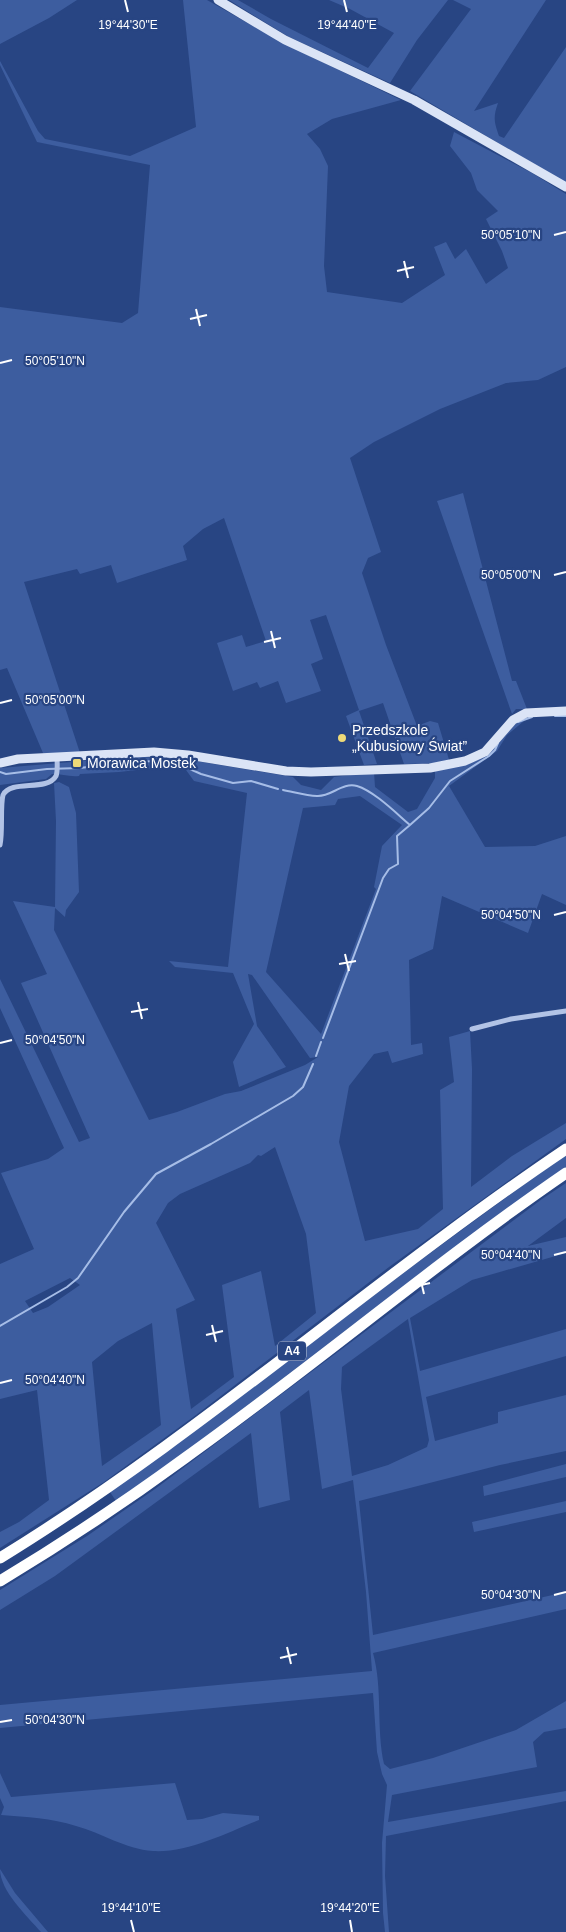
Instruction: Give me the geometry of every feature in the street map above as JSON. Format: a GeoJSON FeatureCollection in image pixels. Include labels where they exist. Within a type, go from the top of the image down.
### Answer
{"type":"FeatureCollection","features":[{"type":"Feature","properties":{"kind":"highway","name":"A4"},"geometry":{"type":"LineString","coordinates":[[0,1558],[98,1495],[173,1442],[436,1241],[566,1149]]}},
{"type":"Feature","properties":{"kind":"highway","name":"A4"},"geometry":{"type":"LineString","coordinates":[[0,1582],[108,1513],[186,1458],[484,1231],[566,1173]]}},
{"type":"Feature","properties":{"kind":"street"},"geometry":{"type":"LineString","coordinates":[[218,0],[285,40],[414,100],[566,187]]}},
{"type":"Feature","properties":{"kind":"street"},"geometry":{"type":"LineString","coordinates":[[0,763],[18,759],[57,761],[154,752],[188,755],[286,771],[311,772],[430,768],[465,761],[485,752],[513,720],[526,713],[566,711]]}},
{"type":"Feature","properties":{"kind":"street"},"geometry":{"type":"LineString","coordinates":[[0,845],[3,794],[7,790],[16,787],[46,783],[52,780],[56,774],[57,761]]}},
{"type":"Feature","properties":{"kind":"street"},"geometry":{"type":"LineString","coordinates":[[472,1029],[511,1019],[566,1011]]}},
{"type":"Feature","properties":{"kind":"shaded area"},"geometry":{"type":"Polygon","coordinates":[[[0,0],[77,0],[49,18],[0,44],[0,0]]]}},
{"type":"Feature","properties":{"kind":"shaded area"},"geometry":{"type":"Polygon","coordinates":[[[183,0],[207,0],[283,43],[401,100],[332,119],[307,134],[320,149],[328,166],[324,266],[327,292],[402,303],[445,275],[434,247],[446,242],[455,259],[466,249],[486,284],[508,268],[486,219],[498,211],[477,190],[471,173],[450,146],[454,132],[532,173],[566,194],[566,367],[538,380],[506,383],[440,409],[374,442],[350,458],[381,552],[368,558],[362,573],[386,645],[417,726],[430,721],[438,723],[450,763],[404,764],[383,703],[359,711],[377,764],[364,765],[346,716],[359,710],[326,615],[310,620],[323,659],[311,664],[321,691],[286,703],[278,681],[260,688],[257,682],[233,691],[217,643],[242,635],[246,647],[266,641],[224,518],[203,529],[183,546],[187,560],[117,583],[111,565],[80,574],[77,569],[24,582],[80,753],[43,753],[7,668],[0,670],[0,307],[122,323],[138,313],[150,165],[37,142],[0,65],[0,61],[38,131],[45,139],[130,156],[196,127],[183,0]]]}},
{"type":"Feature","properties":{"kind":"shaded area"},"geometry":{"type":"Polygon","coordinates":[[[229,0],[238,0],[271,19],[368,68],[394,33],[329,0],[448,0],[417,40],[390,83],[289,37],[229,0]]]}},
{"type":"Feature","properties":{"kind":"shaded area"},"geometry":{"type":"Polygon","coordinates":[[[453,0],[546,0],[474,111],[498,103],[495,112],[495,123],[499,136],[504,138],[566,47],[566,183],[410,91],[471,9],[453,0]]]}},
{"type":"Feature","properties":{"kind":"shaded area"},"geometry":{"type":"Polygon","coordinates":[[[463,493],[512,681],[516,681],[527,709],[516,709],[512,714],[437,501],[463,493]]]}},
{"type":"Feature","properties":{"kind":"shaded area"},"geometry":{"type":"Polygon","coordinates":[[[522,718],[524,721],[507,735],[497,751],[449,786],[485,847],[535,846],[566,836],[566,905],[542,894],[528,933],[442,896],[433,949],[409,960],[411,1045],[422,1043],[423,1054],[392,1063],[388,1051],[374,1054],[349,1086],[339,1142],[365,1241],[418,1229],[443,1209],[440,1090],[454,1082],[449,1037],[470,1031],[472,1069],[471,1187],[512,1156],[566,1123],[566,1139],[389,1267],[196,1415],[104,1482],[0,1548],[0,1532],[19,1522],[49,1500],[37,1390],[0,1399],[0,1264],[34,1249],[1,1173],[48,1159],[64,1148],[0,1008],[0,979],[79,1142],[90,1138],[21,983],[47,974],[13,901],[55,907],[56,821],[54,783],[59,782],[69,787],[76,813],[79,892],[66,910],[65,917],[55,908],[54,930],[149,1120],[225,1094],[241,1091],[305,1065],[318,1057],[310,1058],[252,975],[248,974],[257,1026],[286,1067],[239,1087],[233,1062],[254,1024],[233,973],[175,967],[169,961],[228,967],[247,793],[194,781],[186,770],[172,766],[80,774],[79,776],[52,774],[46,779],[0,785],[0,768],[131,757],[178,758],[293,777],[301,785],[321,790],[334,777],[374,772],[375,787],[408,812],[417,809],[435,778],[435,769],[466,763],[522,718]],[[360,796],[338,799],[335,805],[303,808],[266,972],[321,1034],[376,889],[374,887],[382,846],[402,825],[360,796]],[[275,1147],[261,1156],[258,1155],[250,1163],[180,1194],[168,1203],[156,1223],[195,1300],[176,1309],[191,1409],[234,1377],[222,1285],[261,1271],[275,1346],[316,1313],[306,1234],[275,1147]],[[70,1278],[25,1301],[33,1313],[48,1307],[80,1285],[70,1278]],[[152,1323],[118,1341],[92,1362],[102,1466],[161,1425],[152,1323]]]}},
{"type":"Feature","properties":{"kind":"shaded area"},"geometry":{"type":"Polygon","coordinates":[[[566,1155],[566,1168],[448,1252],[197,1444],[116,1501],[110,1492],[451,1238],[566,1155]]]}},
{"type":"Feature","properties":{"kind":"shaded area"},"geometry":{"type":"Polygon","coordinates":[[[566,1183],[566,1218],[528,1246],[566,1237],[566,1253],[472,1280],[410,1318],[420,1371],[566,1329],[566,1356],[426,1397],[435,1441],[498,1423],[498,1412],[566,1395],[566,1451],[500,1465],[359,1501],[373,1635],[566,1592],[566,1609],[373,1653],[378,1680],[380,1737],[384,1764],[390,1769],[433,1758],[516,1730],[566,1701],[566,1728],[544,1732],[533,1742],[537,1767],[392,1795],[388,1822],[566,1791],[566,1801],[386,1836],[385,1876],[389,1932],[385,1932],[382,1843],[387,1785],[382,1774],[377,1752],[373,1693],[0,1728],[0,1705],[372,1671],[366,1592],[353,1480],[322,1489],[309,1390],[280,1412],[290,1500],[259,1508],[251,1433],[55,1576],[0,1610],[0,1590],[87,1536],[155,1489],[566,1183]],[[408,1319],[342,1367],[341,1389],[352,1476],[388,1465],[427,1447],[429,1440],[408,1319]]]}},
{"type":"Feature","properties":{"kind":"shaded area"},"geometry":{"type":"Polygon","coordinates":[[[566,1464],[566,1477],[484,1496],[483,1486],[566,1464]]]}},
{"type":"Feature","properties":{"kind":"shaded area"},"geometry":{"type":"Polygon","coordinates":[[[566,1501],[566,1512],[474,1532],[472,1522],[566,1501]]]}},
{"type":"Feature","properties":{"kind":"shaded area"},"geometry":{"type":"Polygon","coordinates":[[[0,1773],[11,1797],[175,1783],[187,1820],[202,1819],[223,1813],[259,1816],[259,1820],[220,1836],[180,1849],[166,1851],[143,1850],[67,1823],[39,1818],[1,1815],[4,1807],[0,1798],[0,1773]]]}},
{"type":"Feature","properties":{"kind":"shaded area"},"geometry":{"type":"Polygon","coordinates":[[[0,1869],[15,1893],[48,1932],[41,1932],[15,1903],[4,1886],[0,1869]]]}},
{"type":"Feature","properties":{"kind":"waterway"},"geometry":{"type":"LineString","coordinates":[[555,716],[566,716]]}},
{"type":"Feature","properties":{"kind":"waterway"},"geometry":{"type":"LineString","coordinates":[[518,722],[532,717]]}},
{"type":"Feature","properties":{"kind":"waterway"},"geometry":{"type":"LineString","coordinates":[[283,790],[304,795],[322,796],[346,786],[357,786],[378,798],[410,825],[429,808],[450,781],[489,756],[495,750],[498,743]]}},
{"type":"Feature","properties":{"kind":"waterway"},"geometry":{"type":"LineString","coordinates":[[0,772],[6,774],[127,762],[158,761],[181,765],[201,774],[233,783],[251,781],[278,789]]}},
{"type":"Feature","properties":{"kind":"waterway"},"geometry":{"type":"LineString","coordinates":[[323,1038],[383,878],[389,869],[398,864],[397,836],[410,825]]}},
{"type":"Feature","properties":{"kind":"waterway"},"geometry":{"type":"LineString","coordinates":[[316,1056],[321,1042]]}},
{"type":"Feature","properties":{"kind":"waterway"},"geometry":{"type":"LineString","coordinates":[[0,1326],[67,1287],[78,1278],[124,1212],[156,1174],[293,1096],[303,1087],[313,1064]]}},
{"type":"Feature","properties":{"kind":"place","name":"Przedszkole „Kubusiowy Świat”"},"geometry":{"type":"Point","coordinates":[342,738]}},
{"type":"Feature","properties":{"kind":"place","name":"Morawica Mostek"},"geometry":{"type":"Point","coordinates":[77,763]}}]}
